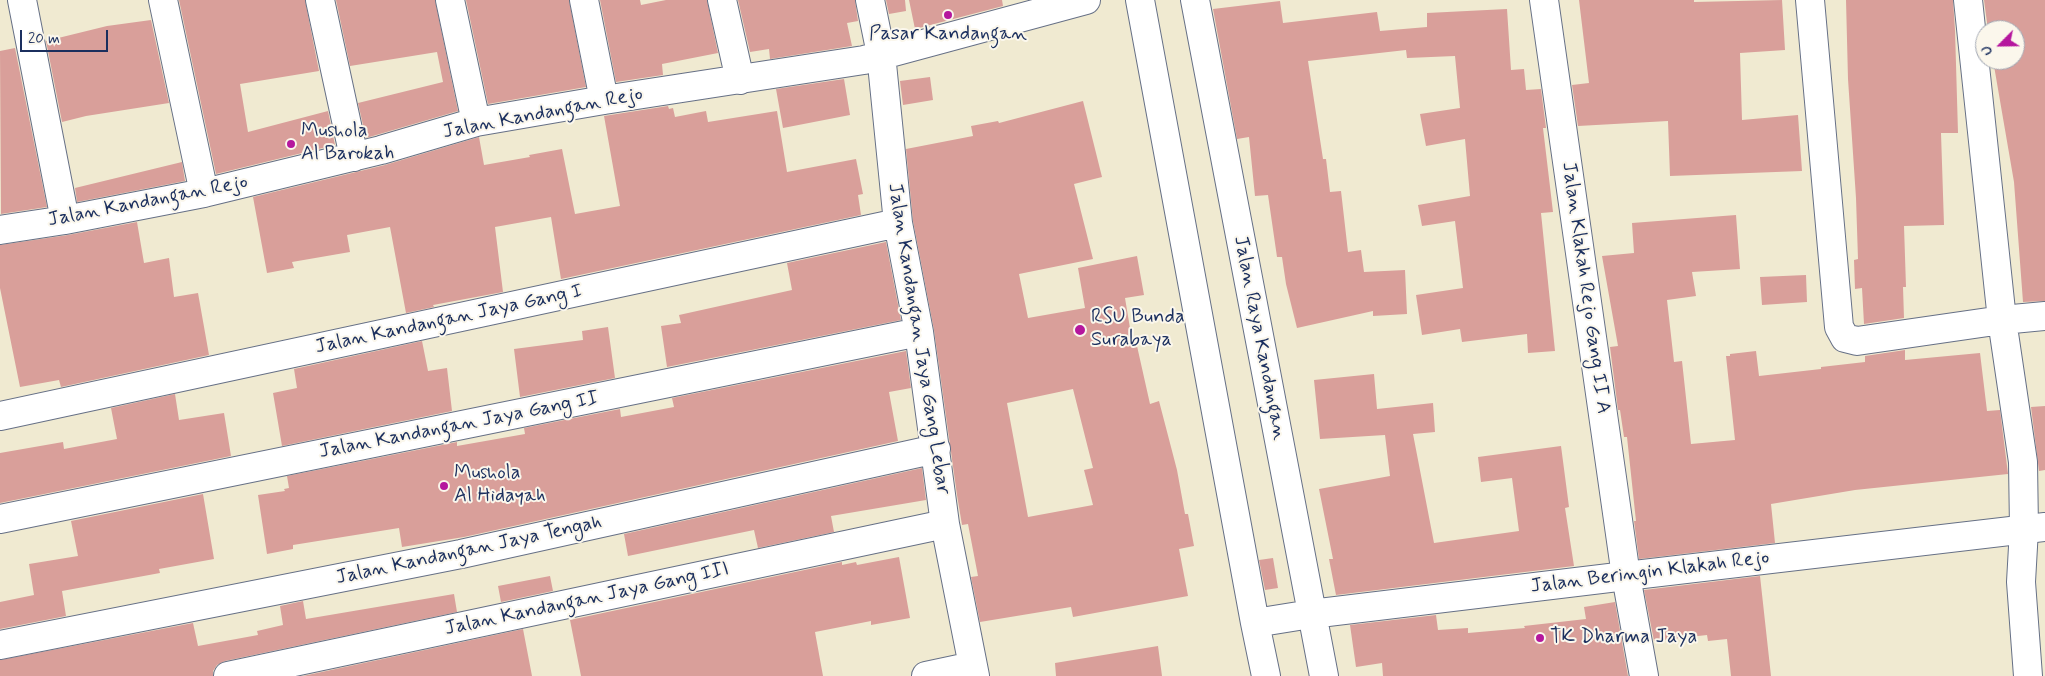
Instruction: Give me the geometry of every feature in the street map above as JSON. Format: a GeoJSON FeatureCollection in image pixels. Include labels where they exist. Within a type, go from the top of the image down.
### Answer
{"type":"FeatureCollection","features":[{"type":"Feature","properties":{"kind":"street"},"geometry":{"type":"LineString","coordinates":[[22,0],[65,220]]}},
{"type":"Feature","properties":{"kind":"street"},"geometry":{"type":"LineString","coordinates":[[163,0],[204,193]]}},
{"type":"Feature","properties":{"kind":"street"},"geometry":{"type":"LineString","coordinates":[[320,0],[354,157]]}},
{"type":"Feature","properties":{"kind":"street"},"geometry":{"type":"LineString","coordinates":[[450,0],[476,122]]}},
{"type":"Feature","properties":{"kind":"street"},"geometry":{"type":"LineString","coordinates":[[584,0],[604,100]]}},
{"type":"Feature","properties":{"kind":"street"},"geometry":{"type":"LineString","coordinates":[[722,0],[740,80]]}},
{"type":"Feature","properties":{"kind":"street","name":"Jalan Kandangan Jaya Gang Lebar"},"geometry":{"type":"LineString","coordinates":[[870,0],[881,54],[898,223],[919,332],[946,524],[974,671]]}},
{"type":"Feature","properties":{"kind":"street","name":"Jalan Kandangan Rejo"},"geometry":{"type":"LineString","coordinates":[[0,230],[65,220],[204,193],[354,157],[476,122],[604,100],[864,60],[1086,0]]}},
{"type":"Feature","properties":{"kind":"street"},"geometry":{"type":"LineString","coordinates":[[1140,0],[1254,623],[1266,676]]}},
{"type":"Feature","properties":{"kind":"street","name":"Jalan Raya Kandangan"},"geometry":{"type":"LineString","coordinates":[[1195,0],[1324,676]]}},
{"type":"Feature","properties":{"kind":"street","name":"Jalan Klakah Rejo Gang II A"},"geometry":{"type":"LineString","coordinates":[[1544,0],[1626,576],[1644,676]]}},
{"type":"Feature","properties":{"kind":"street"},"geometry":{"type":"LineString","coordinates":[[1810,0],[1839,326],[1845,338],[1857,341],[2002,320],[2045,316]]}},
{"type":"Feature","properties":{"kind":"street"},"geometry":{"type":"LineString","coordinates":[[1968,0],[2002,320],[2022,462],[2034,528],[2021,582],[2028,676]]}},
{"type":"Feature","properties":{"kind":"street","name":"Jalan Kandangan Jaya Gang I"},"geometry":{"type":"LineString","coordinates":[[0,416],[898,223]]}},
{"type":"Feature","properties":{"kind":"street","name":"Jalan Kandangan Jaya Gang II"},"geometry":{"type":"LineString","coordinates":[[0,519],[919,332]]}},
{"type":"Feature","properties":{"kind":"street","name":"Jalan Kandangan Jaya Tengah"},"geometry":{"type":"LineString","coordinates":[[0,645],[460,554],[936,449]]}},
{"type":"Feature","properties":{"kind":"street","name":"Jalan Kandangan Jaya Gang III"},"geometry":{"type":"LineString","coordinates":[[228,676],[946,524]]}},
{"type":"Feature","properties":{"kind":"street","name":"Jalan Beringin Klakah Rejo"},"geometry":{"type":"LineString","coordinates":[[1254,623],[1312,614],[2034,528]]}},
{"type":"Feature","properties":{"kind":"street"},"geometry":{"type":"LineString","coordinates":[[926,676],[974,671]]}},
{"type":"Feature","properties":{"kind":"building"},"geometry":{"type":"Polygon","coordinates":[[[179,0],[305,0],[319,71],[240,84],[248,132],[328,111],[335,145],[216,174],[179,0]]]}},
{"type":"Feature","properties":{"kind":"building"},"geometry":{"type":"Polygon","coordinates":[[[336,0],[435,0],[458,111],[366,138],[358,103],[443,82],[437,52],[350,66],[336,0]]]}},
{"type":"Feature","properties":{"kind":"building"},"geometry":{"type":"Polygon","coordinates":[[[466,0],[569,0],[586,87],[488,104],[466,0]]]}},
{"type":"Feature","properties":{"kind":"building"},"geometry":{"type":"Polygon","coordinates":[[[600,0],[640,0],[641,5],[666,0],[707,0],[718,53],[662,64],[663,75],[616,82],[600,0]]]}},
{"type":"Feature","properties":{"kind":"building"},"geometry":{"type":"Polygon","coordinates":[[[738,0],[855,0],[858,21],[847,23],[852,46],[770,59],[769,49],[750,52],[738,0]]]}},
{"type":"Feature","properties":{"kind":"building"},"geometry":{"type":"Polygon","coordinates":[[[886,0],[905,0],[906,11],[889,14],[886,0]]]}},
{"type":"Feature","properties":{"kind":"building","name":"Pasar Kandangan"},"geometry":{"type":"Polygon","coordinates":[[[909,0],[1002,0],[1003,6],[915,29],[909,0]]]}},
{"type":"Feature","properties":{"kind":"building"},"geometry":{"type":"Polygon","coordinates":[[[1579,0],[1694,0],[1694,2],[1782,0],[1785,50],[1740,53],[1742,120],[1798,115],[1802,171],[1670,176],[1668,121],[1578,126],[1572,85],[1589,83],[1579,0]]]}},
{"type":"Feature","properties":{"kind":"building"},"geometry":{"type":"Polygon","coordinates":[[[1846,0],[1953,0],[1955,30],[1958,133],[1941,133],[1944,225],[1904,226],[1906,287],[1903,287],[1904,318],[1864,324],[1862,288],[1855,289],[1854,260],[1858,259],[1848,79],[1846,0]]]}},
{"type":"Feature","properties":{"kind":"building"},"geometry":{"type":"Polygon","coordinates":[[[1984,0],[2045,0],[2045,301],[2023,302],[2014,182],[1995,70],[2025,70],[2025,20],[1987,20],[1984,0]]]}},
{"type":"Feature","properties":{"kind":"building"},"geometry":{"type":"Polygon","coordinates":[[[1280,1],[1283,23],[1377,12],[1380,31],[1427,27],[1427,13],[1507,9],[1511,70],[1524,69],[1526,90],[1541,89],[1546,128],[1543,128],[1553,212],[1541,213],[1555,351],[1528,353],[1527,334],[1462,342],[1460,329],[1422,335],[1416,295],[1463,288],[1455,221],[1422,226],[1418,205],[1470,196],[1465,139],[1426,146],[1420,114],[1460,108],[1455,56],[1407,58],[1406,50],[1308,61],[1323,159],[1326,159],[1330,192],[1341,191],[1348,252],[1361,250],[1364,272],[1405,270],[1407,314],[1373,316],[1373,311],[1297,328],[1286,284],[1282,257],[1277,257],[1268,195],[1255,196],[1249,137],[1237,139],[1213,9],[1280,1]]]}},
{"type":"Feature","properties":{"kind":"building"},"geometry":{"type":"Polygon","coordinates":[[[151,20],[169,103],[86,116],[62,122],[46,41],[107,26],[151,20]]]}},
{"type":"Feature","properties":{"kind":"building"},"geometry":{"type":"Polygon","coordinates":[[[15,48],[47,207],[1,214],[0,51],[15,48]]]}},
{"type":"Feature","properties":{"kind":"building"},"geometry":{"type":"Polygon","coordinates":[[[930,77],[933,100],[903,105],[900,81],[930,77]]]}},
{"type":"Feature","properties":{"kind":"building"},"geometry":{"type":"Polygon","coordinates":[[[844,79],[850,115],[783,128],[776,89],[844,79]]]}},
{"type":"Feature","properties":{"kind":"building"},"geometry":{"type":"Polygon","coordinates":[[[1083,101],[1102,177],[1074,184],[1093,259],[1019,274],[1028,318],[1085,308],[1078,268],[1137,256],[1144,295],[1125,298],[1133,346],[1137,346],[1150,404],[1159,401],[1177,470],[1185,514],[1188,514],[1194,546],[1179,549],[1188,596],[1073,617],[1071,607],[980,622],[971,577],[978,576],[968,524],[962,525],[934,330],[913,221],[906,149],[973,136],[971,126],[998,121],[999,123],[1083,101]],[[1073,389],[1007,403],[1028,517],[1093,505],[1084,470],[1093,468],[1073,389]]]}},
{"type":"Feature","properties":{"kind":"building"},"geometry":{"type":"Polygon","coordinates":[[[668,106],[669,109],[673,108],[675,117],[706,111],[708,122],[777,111],[787,172],[856,159],[863,194],[858,195],[861,215],[561,279],[551,217],[495,227],[503,292],[433,305],[434,307],[406,313],[390,227],[347,235],[350,252],[292,262],[294,268],[267,273],[253,197],[385,165],[479,137],[484,165],[562,149],[575,214],[620,206],[604,116],[668,106]]]}},
{"type":"Feature","properties":{"kind":"building"},"geometry":{"type":"Polygon","coordinates":[[[182,162],[185,181],[77,202],[75,188],[182,162]]]}},
{"type":"Feature","properties":{"kind":"building"},"geometry":{"type":"Polygon","coordinates":[[[1736,215],[1740,269],[1692,272],[1696,296],[1667,300],[1674,362],[1682,361],[1691,444],[1735,440],[1726,356],[1730,356],[1730,354],[1756,351],[1759,376],[1865,362],[1865,356],[1905,350],[1905,360],[1980,353],[1987,411],[2000,410],[2008,474],[1855,490],[1771,504],[1775,543],[1639,559],[1627,437],[1624,437],[1620,410],[1618,410],[1610,347],[1618,346],[1602,256],[1634,253],[1632,223],[1736,215]]]}},
{"type":"Feature","properties":{"kind":"building"},"geometry":{"type":"Polygon","coordinates":[[[137,222],[144,263],[169,258],[174,297],[198,293],[209,355],[61,387],[59,380],[20,387],[0,288],[0,245],[137,222]]]}},
{"type":"Feature","properties":{"kind":"building"},"geometry":{"type":"Polygon","coordinates":[[[886,242],[901,320],[667,367],[661,326],[681,323],[679,315],[792,290],[787,263],[886,242]]]}},
{"type":"Feature","properties":{"kind":"building"},"geometry":{"type":"Polygon","coordinates":[[[1806,275],[1807,302],[1762,305],[1760,277],[1806,275]]]}},
{"type":"Feature","properties":{"kind":"building"},"geometry":{"type":"Polygon","coordinates":[[[608,327],[615,378],[520,397],[514,349],[583,340],[582,331],[608,327]]]}},
{"type":"Feature","properties":{"kind":"building"},"geometry":{"type":"Polygon","coordinates":[[[422,341],[428,371],[447,368],[452,411],[282,446],[273,393],[297,388],[294,369],[422,341]]]}},
{"type":"Feature","properties":{"kind":"building"},"geometry":{"type":"Polygon","coordinates":[[[906,351],[911,388],[889,392],[898,441],[464,537],[402,547],[399,528],[293,545],[293,549],[267,554],[258,495],[285,491],[284,489],[289,488],[287,476],[457,442],[457,446],[525,434],[524,428],[620,409],[621,417],[674,407],[672,398],[906,351]]]}},
{"type":"Feature","properties":{"kind":"building"},"geometry":{"type":"Polygon","coordinates":[[[1374,374],[1377,409],[1433,403],[1435,432],[1413,434],[1434,543],[1519,531],[1512,478],[1481,482],[1478,457],[1561,446],[1569,507],[1565,508],[1574,566],[1336,595],[1329,559],[1333,559],[1319,489],[1390,476],[1385,435],[1320,439],[1314,380],[1374,374]]]}},
{"type":"Feature","properties":{"kind":"building"},"geometry":{"type":"Polygon","coordinates":[[[175,394],[179,420],[224,413],[231,456],[0,503],[0,453],[63,442],[64,449],[117,439],[111,408],[175,394]]]}},
{"type":"Feature","properties":{"kind":"building"},"geometry":{"type":"Polygon","coordinates":[[[2045,406],[2045,470],[2039,471],[2031,407],[2045,406]]]}},
{"type":"Feature","properties":{"kind":"building"},"geometry":{"type":"Polygon","coordinates":[[[922,468],[926,500],[831,516],[834,532],[758,548],[754,530],[628,556],[624,534],[922,468]]]}},
{"type":"Feature","properties":{"kind":"building"},"geometry":{"type":"Polygon","coordinates":[[[203,494],[214,559],[159,569],[160,573],[62,591],[66,616],[0,629],[0,602],[34,595],[29,564],[78,556],[71,521],[203,494]]]}},
{"type":"Feature","properties":{"kind":"building"},"geometry":{"type":"Polygon","coordinates":[[[899,557],[910,618],[871,625],[871,621],[815,632],[823,676],[581,676],[570,620],[842,562],[842,565],[856,562],[857,565],[899,557]]]}},
{"type":"Feature","properties":{"kind":"building"},"geometry":{"type":"Polygon","coordinates":[[[1273,558],[1278,588],[1265,590],[1259,560],[1273,558]]]}},
{"type":"Feature","properties":{"kind":"building"},"geometry":{"type":"Polygon","coordinates":[[[550,576],[553,591],[501,602],[498,586],[550,576]]]}},
{"type":"Feature","properties":{"kind":"building"},"geometry":{"type":"Polygon","coordinates":[[[1760,576],[1771,676],[1731,676],[1727,639],[1708,641],[1707,635],[1654,641],[1644,590],[1760,576]]]}},
{"type":"Feature","properties":{"kind":"building"},"geometry":{"type":"Polygon","coordinates":[[[454,594],[457,612],[225,661],[217,665],[213,671],[213,676],[0,676],[0,660],[193,623],[198,646],[258,635],[257,631],[283,625],[280,606],[303,601],[306,619],[454,594]]]}},
{"type":"Feature","properties":{"kind":"building"},"geometry":{"type":"Polygon","coordinates":[[[1615,602],[1628,676],[1383,676],[1382,663],[1356,667],[1350,625],[1436,615],[1438,630],[1468,628],[1468,633],[1525,628],[1524,626],[1586,619],[1584,607],[1615,602]]]}},
{"type":"Feature","properties":{"kind":"building"},"geometry":{"type":"Polygon","coordinates":[[[523,629],[532,676],[303,676],[523,629]]]}},
{"type":"Feature","properties":{"kind":"building"},"geometry":{"type":"Polygon","coordinates":[[[1158,646],[1162,676],[1056,676],[1055,663],[1158,646]]]}},
{"type":"Feature","properties":{"kind":"place","name":"Pasar Kandangan"},"geometry":{"type":"Point","coordinates":[948,15]}},
{"type":"Feature","properties":{"kind":"place","name":"Mushola Al Barokah"},"geometry":{"type":"Point","coordinates":[291,144]}},
{"type":"Feature","properties":{"kind":"place","name":"RSU Bunda Surabaya"},"geometry":{"type":"Point","coordinates":[1080,330]}},
{"type":"Feature","properties":{"kind":"place","name":"Mushola Al Hidayah"},"geometry":{"type":"Point","coordinates":[444,486]}},
{"type":"Feature","properties":{"kind":"place","name":"TK Dharma Jaya"},"geometry":{"type":"Point","coordinates":[1540,638]}}]}
